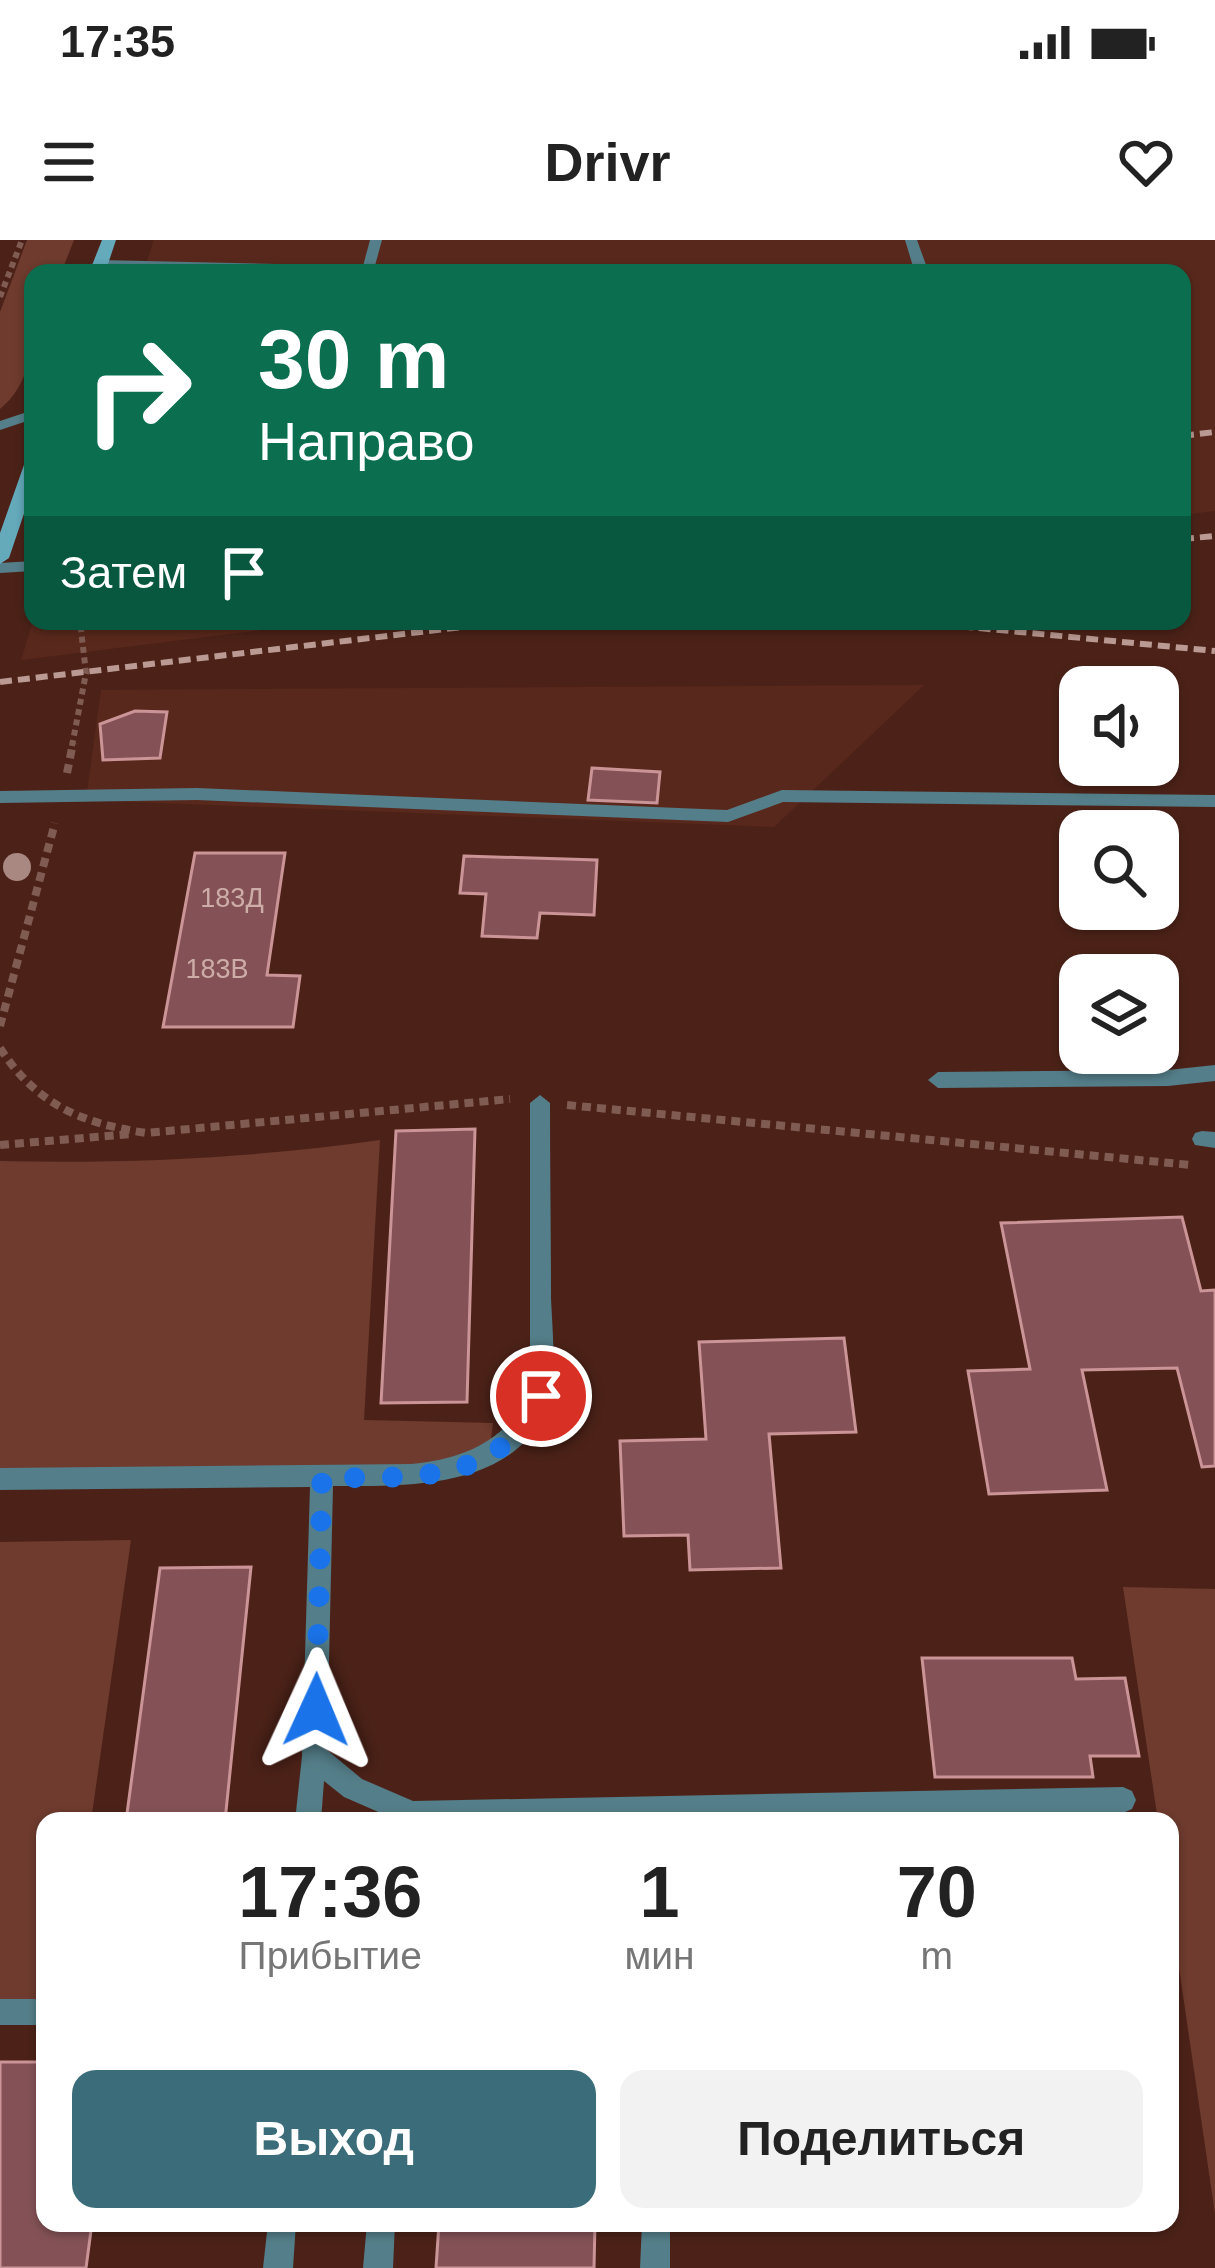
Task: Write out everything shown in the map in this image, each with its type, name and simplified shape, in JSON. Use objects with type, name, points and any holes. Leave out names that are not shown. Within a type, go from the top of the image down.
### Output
[{"type":"main road","points":[[0,558],[24,488]]},
{"type":"lane","points":[[0,796],[197,794],[728,816],[782,796],[1215,801]]},
{"type":"lane","points":[[938,1080],[1168,1078],[1215,1073]]},
{"type":"lane","points":[[0,1479],[441,1473],[467,1467],[504,1448],[529,1421],[541,1396],[540,1103]]},
{"type":"lane","points":[[309,1812],[322,1478]]},
{"type":"lane","points":[[314,1756],[352,1788],[408,1812]]},
{"type":"lane","points":[[515,1812],[1124,1800]]},
{"type":"lane","points":[[0,2012],[36,2012]]},
{"type":"lane","points":[[278,2268],[281,2232]]},
{"type":"lane","points":[[378,2268],[380,2232]]},
{"type":"lane","points":[[655,2268],[656,2232]]},
{"type":"path","points":[[0,297],[22,240]]},
{"type":"path","points":[[0,1048],[21,1084],[62,1113],[98,1126],[146,1133]]},
{"type":"path","points":[[0,1145],[507,1099],[1192,1165]]},
{"type":"shaded area","points":[[27,240],[74,240],[65,264],[24,264],[24,375],[0,409],[0,312]]},
{"type":"shaded area","points":[[154,240],[1215,240],[1215,511],[1191,514],[1191,264],[146,264]]},
{"type":"shaded area","points":[[30,630],[262,630],[21,660]]},
{"type":"shaded area","points":[[924,685],[774,827],[86,800],[101,690]]},
{"type":"shaded area","points":[[380,1140],[364,1420],[493,1423],[488,1464],[0,1476],[0,1161],[190,1158]]},
{"type":"shaded area","points":[[131,1540],[92,1812],[36,1812],[36,2020],[0,2021],[0,1542]]},
{"type":"shaded area","points":[[1123,1587],[1215,1589],[1215,2214],[1179,1968],[1179,1812],[1157,1812]]},
{"type":"building","points":[[135,711],[167,712],[160,758],[103,760],[100,724]]},
{"type":"building","points":[[592,768],[660,772],[657,803],[588,800]]},
{"type":"building","points":[[195,853],[285,853],[267,975],[300,976],[293,1027],[163,1027]]},
{"type":"building","points":[[464,856],[597,860],[594,915],[540,913],[537,938],[482,936],[486,894],[460,893]]},
{"type":"building","points":[[475,1129],[467,1402],[381,1403],[396,1131]]},
{"type":"building","points":[[1182,1217],[1201,1291],[1215,1290],[1215,1466],[1202,1467],[1177,1368],[1082,1370],[1107,1490],[989,1494],[968,1371],[1030,1369],[1001,1223]]},
{"type":"building","points":[[844,1338],[856,1432],[769,1434],[781,1568],[690,1570],[688,1535],[624,1536],[620,1441],[706,1439],[699,1342]]},
{"type":"building","points":[[251,1567],[226,1812],[127,1812],[160,1568]]},
{"type":"building","points":[[922,1658],[1072,1658],[1076,1679],[1125,1678],[1139,1756],[1090,1756],[1093,1777],[935,1777]]},
{"type":"building","points":[[0,2062],[36,2062],[36,2232],[91,2232],[86,2268],[0,2268]]},
{"type":"building","points":[[438,2232],[595,2232],[594,2268],[436,2268]]},
{"type":"railway","points":[[1191,435],[1215,432]]},
{"type":"railway","points":[[1191,538],[1215,536]]},
{"type":"railway","points":[[0,682],[437,630]]},
{"type":"railway","points":[[999,630],[1215,651]]},
{"type":"route","points":[[316,1710],[322,1478],[441,1473],[467,1467],[504,1448],[529,1421],[541,1396]]}]
